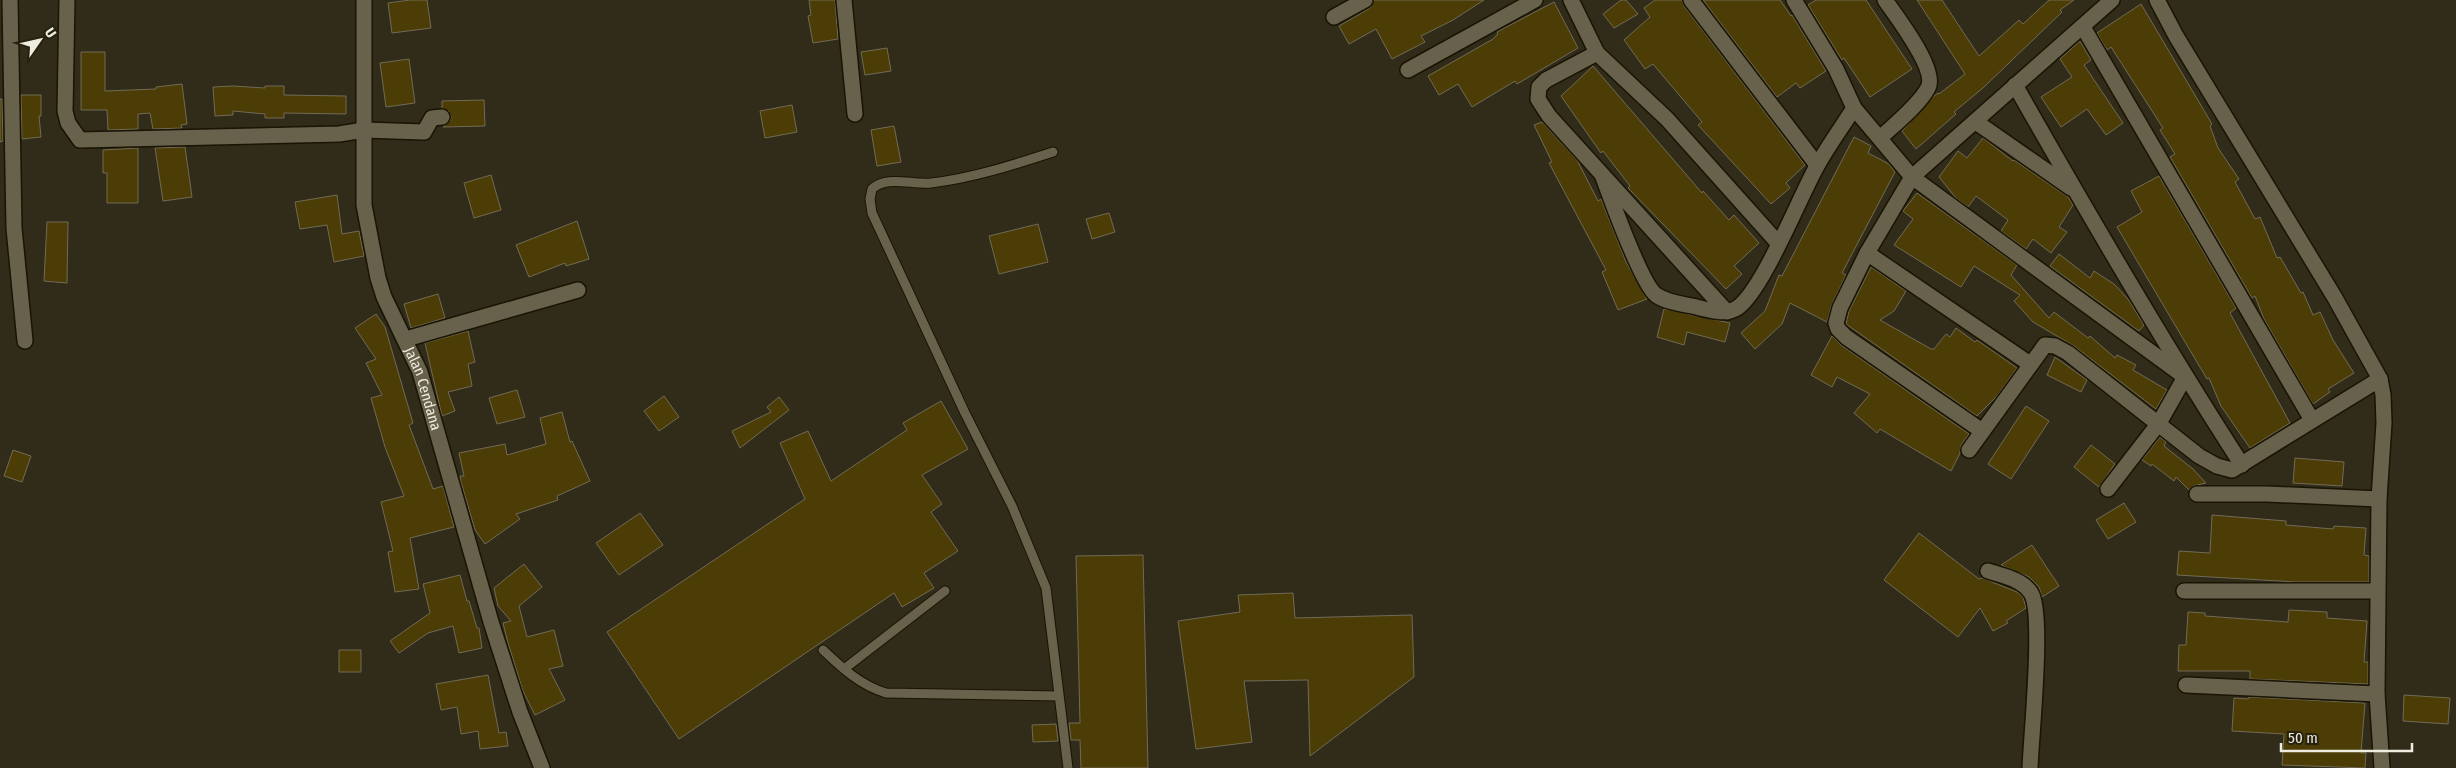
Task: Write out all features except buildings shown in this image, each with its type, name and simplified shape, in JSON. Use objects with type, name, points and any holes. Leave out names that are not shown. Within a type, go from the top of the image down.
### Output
[{"type":"street","points":[[10,0],[14,228],[25,341]]},
{"type":"street","points":[[67,0],[64,112],[68,123],[80,140],[339,134],[364,130],[424,132],[432,118],[442,117]]},
{"type":"street","name":"Jalan Cendana","points":[[364,0],[364,205],[378,278],[384,297],[406,339],[420,372],[491,622],[520,712],[542,768]]},
{"type":"street","points":[[844,0],[855,114]]},
{"type":"street","points":[[1334,17],[1365,0]]},
{"type":"street","points":[[1408,70],[1535,0]]},
{"type":"street","points":[[1571,0],[1598,53],[1667,119],[1778,242]]},
{"type":"street","points":[[1691,0],[1817,165]]},
{"type":"street","points":[[1794,0],[1836,69],[1854,108],[1912,177],[2185,377]]},
{"type":"street","points":[[1880,138],[1929,88],[1930,80],[1921,56],[1885,0]]},
{"type":"street","points":[[1982,431],[1838,329],[1836,317],[1867,253],[1912,177],[2112,0]]},
{"type":"street","points":[[2157,0],[2176,36],[2352,326],[2380,379],[2383,395],[2384,423],[2379,499],[2377,694],[2382,768]]},
{"type":"street","points":[[2083,27],[2312,420]]},
{"type":"street","points":[[1598,53],[1546,80],[1537,92],[1538,99],[1549,116],[1727,312]]},
{"type":"street","points":[[2015,85],[2237,468],[2235,494]]},
{"type":"street","points":[[1604,177],[1631,248],[1649,288],[1663,299],[1689,306],[1727,312],[1736,309],[1749,295],[1817,165],[1854,108]]},
{"type":"street","points":[[1976,122],[2075,190]]},
{"type":"street","points":[[1867,253],[2030,364]]},
{"type":"street","points":[[406,339],[578,290]]},
{"type":"street","points":[[1969,450],[2045,345],[2060,348],[2159,423],[2199,456],[2217,466],[2237,468],[2380,379]]},
{"type":"street","points":[[2108,489],[2159,423],[2185,377]]},
{"type":"street","points":[[2197,494],[2379,499]]},
{"type":"street","points":[[1988,571],[2024,585],[2035,602],[2037,638],[2030,768]]},
{"type":"street","points":[[2184,591],[2377,592]]},
{"type":"street","points":[[2186,685],[2377,694]]},
{"type":"lane","points":[[1053,152],[972,177],[928,183],[883,181],[872,189],[870,200],[872,213],[965,413],[1031,548],[1046,588],[1068,768]]},
{"type":"lane","points":[[844,669],[945,591]]},
{"type":"lane","points":[[823,650],[844,669],[873,689],[893,694],[1059,696]]}]
